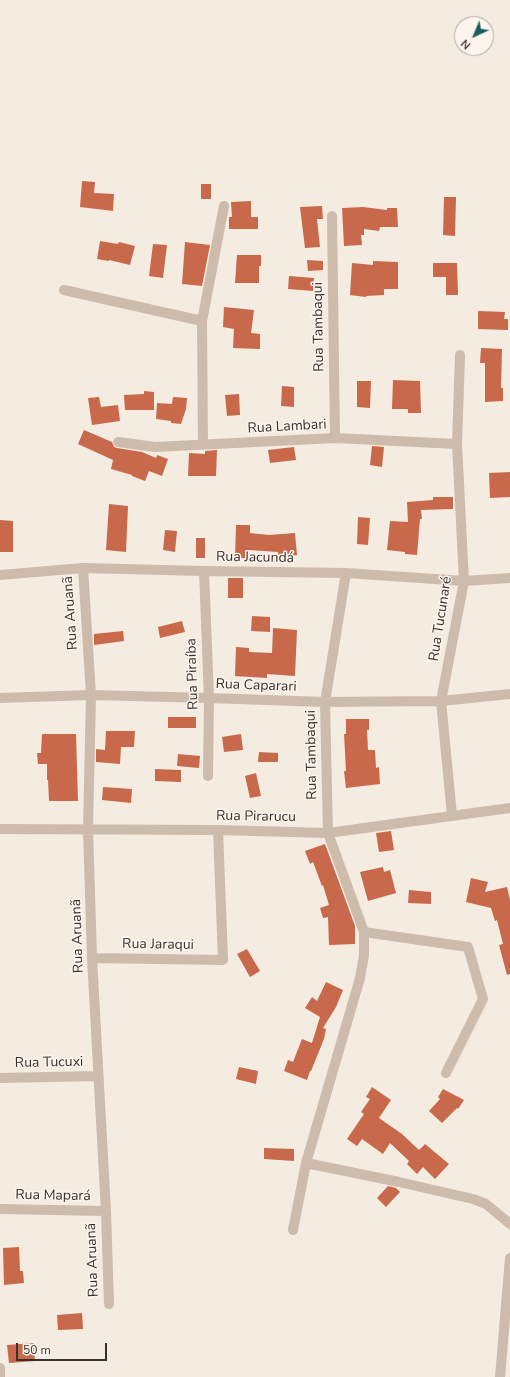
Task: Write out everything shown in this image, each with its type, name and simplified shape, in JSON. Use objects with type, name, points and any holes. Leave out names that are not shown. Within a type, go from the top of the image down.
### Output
[{"type":"street","points":[[203,445],[202,321],[224,206]]},
{"type":"street","name":"Rua Tambaqui","points":[[332,216],[335,438]]},
{"type":"street","points":[[64,290],[202,321]]},
{"type":"street","name":"Rua Tucunaré","points":[[452,815],[441,702],[464,581],[457,444],[460,355]]},
{"type":"street","name":"Rua Lambari","points":[[118,442],[155,447],[335,438],[457,444]]},
{"type":"street","name":"Rua Jacundá","points":[[0,575],[83,568],[346,573],[464,581],[510,578]]},
{"type":"street","name":"Rua Aruanã","points":[[83,568],[91,696],[88,829],[92,958],[106,1211],[109,1304]]},
{"type":"street","name":"Rua Piraíba","points":[[204,571],[209,698],[208,776]]},
{"type":"street","name":"Rua Tambaqui","points":[[293,1230],[306,1163],[360,978],[364,955],[364,932],[328,833],[325,702],[346,573]]},
{"type":"street","name":"Rua Caparari","points":[[0,698],[91,696],[325,702],[441,702],[510,694]]},
{"type":"street","name":"Rua Pirarucu","points":[[0,829],[218,830],[328,833],[510,808]]},
{"type":"street","name":"Rua Jaraqui","points":[[92,958],[223,960],[218,830]]},
{"type":"street","points":[[364,932],[468,947],[483,999],[446,1073]]},
{"type":"street","name":"Rua Tucuxi","points":[[0,1078],[98,1076]]},
{"type":"street","points":[[306,1163],[473,1199],[486,1204],[510,1224]]},
{"type":"street","name":"Rua Mapará","points":[[0,1209],[106,1211]]},
{"type":"street","points":[[500,1377],[510,1258]]},
{"type":"street","points":[[0,1368],[0,1377]]},
{"type":"building","points":[[82,181],[95,182],[94,193],[114,194],[113,211],[80,207]]},
{"type":"building","points":[[201,184],[211,184],[211,199],[201,199]]},
{"type":"building","points":[[444,197],[456,197],[455,236],[443,235]]},
{"type":"building","points":[[251,201],[251,217],[258,217],[258,229],[229,229],[229,217],[232,217],[231,202]]},
{"type":"building","points":[[322,206],[323,219],[317,219],[320,247],[305,248],[300,207]]},
{"type":"building","points":[[363,207],[387,210],[387,208],[397,208],[398,227],[380,227],[379,231],[364,229],[364,235],[361,235],[362,245],[344,246],[342,208]]},
{"type":"building","points":[[100,241],[118,244],[119,242],[135,246],[130,265],[97,259]]},
{"type":"building","points":[[185,242],[210,245],[202,286],[182,284]]},
{"type":"building","points":[[153,244],[167,245],[163,278],[149,276]]},
{"type":"building","points":[[237,255],[261,255],[261,266],[259,266],[259,283],[235,283]]},
{"type":"building","points":[[307,260],[323,261],[323,270],[308,271]]},
{"type":"building","points":[[373,261],[398,262],[398,289],[384,289],[384,295],[366,297],[350,295],[352,263],[373,265]]},
{"type":"building","points":[[433,263],[457,263],[458,295],[446,295],[446,277],[433,277]]},
{"type":"building","points":[[289,276],[314,278],[313,291],[288,289]]},
{"type":"building","points":[[224,307],[254,310],[251,333],[260,334],[260,349],[233,348],[234,329],[223,327]]},
{"type":"building","points":[[478,311],[505,312],[504,319],[508,319],[508,330],[478,329]]},
{"type":"building","points":[[481,348],[502,349],[501,388],[503,388],[503,401],[485,402],[485,363],[480,363]]},
{"type":"building","points":[[393,380],[420,381],[421,413],[408,413],[408,409],[392,409]]},
{"type":"building","points":[[357,381],[371,381],[370,408],[357,407]]},
{"type":"building","points":[[282,386],[294,387],[294,407],[281,406]]},
{"type":"building","points":[[144,391],[154,392],[154,410],[125,410],[124,395],[144,394]]},
{"type":"building","points":[[239,394],[240,415],[227,416],[225,395]]},
{"type":"building","points":[[99,397],[101,407],[118,405],[120,421],[92,425],[88,398]]},
{"type":"building","points":[[173,397],[187,398],[186,409],[181,424],[156,419],[157,403],[172,404]]},
{"type":"building","points":[[84,430],[112,442],[114,447],[142,452],[156,458],[157,455],[168,459],[162,476],[149,471],[145,481],[132,475],[111,469],[113,460],[78,444]]},
{"type":"building","points":[[372,446],[384,447],[382,467],[370,465]]},
{"type":"building","points":[[294,447],[296,460],[270,463],[268,450]]},
{"type":"building","points":[[217,450],[216,476],[188,476],[189,453],[205,454],[205,451]]},
{"type":"building","points":[[510,472],[510,497],[490,498],[489,473]]},
{"type":"building","points":[[433,497],[453,497],[453,509],[421,510],[422,519],[420,519],[417,555],[387,550],[390,521],[408,522],[407,502],[433,500]]},
{"type":"building","points":[[109,504],[128,506],[126,552],[106,550]]},
{"type":"building","points":[[358,517],[370,518],[368,545],[357,544]]},
{"type":"building","points":[[0,520],[13,521],[13,552],[0,552]]},
{"type":"building","points":[[236,525],[250,525],[250,533],[269,535],[295,533],[297,555],[279,557],[278,552],[249,550],[249,558],[235,558]]},
{"type":"building","points":[[165,530],[177,531],[175,552],[163,550]]},
{"type":"building","points":[[196,538],[205,538],[205,558],[196,558]]},
{"type":"building","points":[[228,578],[243,578],[243,598],[228,598]]},
{"type":"building","points":[[252,616],[270,617],[270,632],[251,631]]},
{"type":"building","points":[[182,621],[185,632],[160,638],[158,627]]},
{"type":"building","points":[[273,628],[297,630],[295,676],[267,674],[267,678],[235,676],[236,647],[249,648],[249,652],[272,653]]},
{"type":"building","points":[[123,631],[124,641],[94,645],[94,634]]},
{"type":"building","points":[[168,717],[196,717],[196,728],[168,728]]},
{"type":"building","points":[[346,719],[369,719],[369,730],[367,730],[368,750],[375,750],[376,768],[379,767],[380,784],[346,788],[344,771],[346,771],[344,734],[346,734]]},
{"type":"building","points":[[106,731],[135,731],[134,747],[121,747],[120,764],[96,762],[96,749],[105,750]]},
{"type":"building","points":[[42,734],[76,734],[78,801],[49,801],[47,764],[38,764],[37,753],[41,753]]},
{"type":"building","points":[[241,734],[243,750],[224,752],[222,737]]},
{"type":"building","points":[[259,752],[278,753],[278,762],[258,762]]},
{"type":"building","points":[[178,754],[200,756],[199,768],[177,766]]},
{"type":"building","points":[[155,769],[181,770],[181,782],[155,781]]},
{"type":"building","points":[[256,773],[261,796],[250,798],[245,776]]},
{"type":"building","points":[[103,787],[132,789],[131,803],[102,800]]},
{"type":"building","points":[[391,831],[394,850],[379,852],[376,833]]},
{"type":"building","points":[[325,844],[355,926],[355,944],[329,945],[328,917],[323,918],[320,908],[329,905],[323,885],[322,886],[313,862],[310,864],[305,851]]},
{"type":"building","points":[[383,867],[384,872],[390,870],[396,893],[368,901],[360,872]]},
{"type":"building","points":[[471,878],[488,882],[485,892],[507,887],[510,900],[510,974],[507,975],[499,945],[503,944],[497,920],[495,921],[491,908],[466,902]]},
{"type":"building","points":[[409,890],[431,892],[431,904],[408,903]]},
{"type":"building","points":[[247,949],[260,971],[250,977],[237,954]]},
{"type":"building","points":[[326,982],[343,990],[336,1007],[323,1028],[326,1029],[324,1039],[307,1080],[284,1071],[288,1060],[293,1062],[302,1039],[312,1043],[320,1017],[305,1008],[312,997],[317,1001]]},
{"type":"building","points":[[239,1067],[258,1071],[256,1084],[236,1079]]},
{"type":"building","points":[[372,1087],[391,1100],[379,1118],[402,1134],[419,1150],[425,1144],[449,1164],[435,1179],[423,1167],[417,1174],[407,1164],[409,1161],[390,1143],[383,1154],[362,1139],[357,1146],[347,1139],[364,1114],[361,1112],[370,1099],[366,1097]]},
{"type":"building","points":[[443,1089],[464,1100],[458,1109],[457,1108],[442,1123],[429,1111],[440,1099],[438,1097]]},
{"type":"building","points":[[264,1148],[294,1149],[294,1161],[264,1159]]},
{"type":"building","points":[[388,1186],[396,1188],[400,1192],[386,1207],[377,1198]]},
{"type":"building","points":[[19,1247],[20,1271],[23,1271],[24,1283],[4,1285],[3,1248]]},
{"type":"building","points":[[82,1313],[83,1329],[58,1330],[57,1315]]},
{"type":"building","points":[[34,1343],[35,1361],[9,1363],[7,1345]]}]
